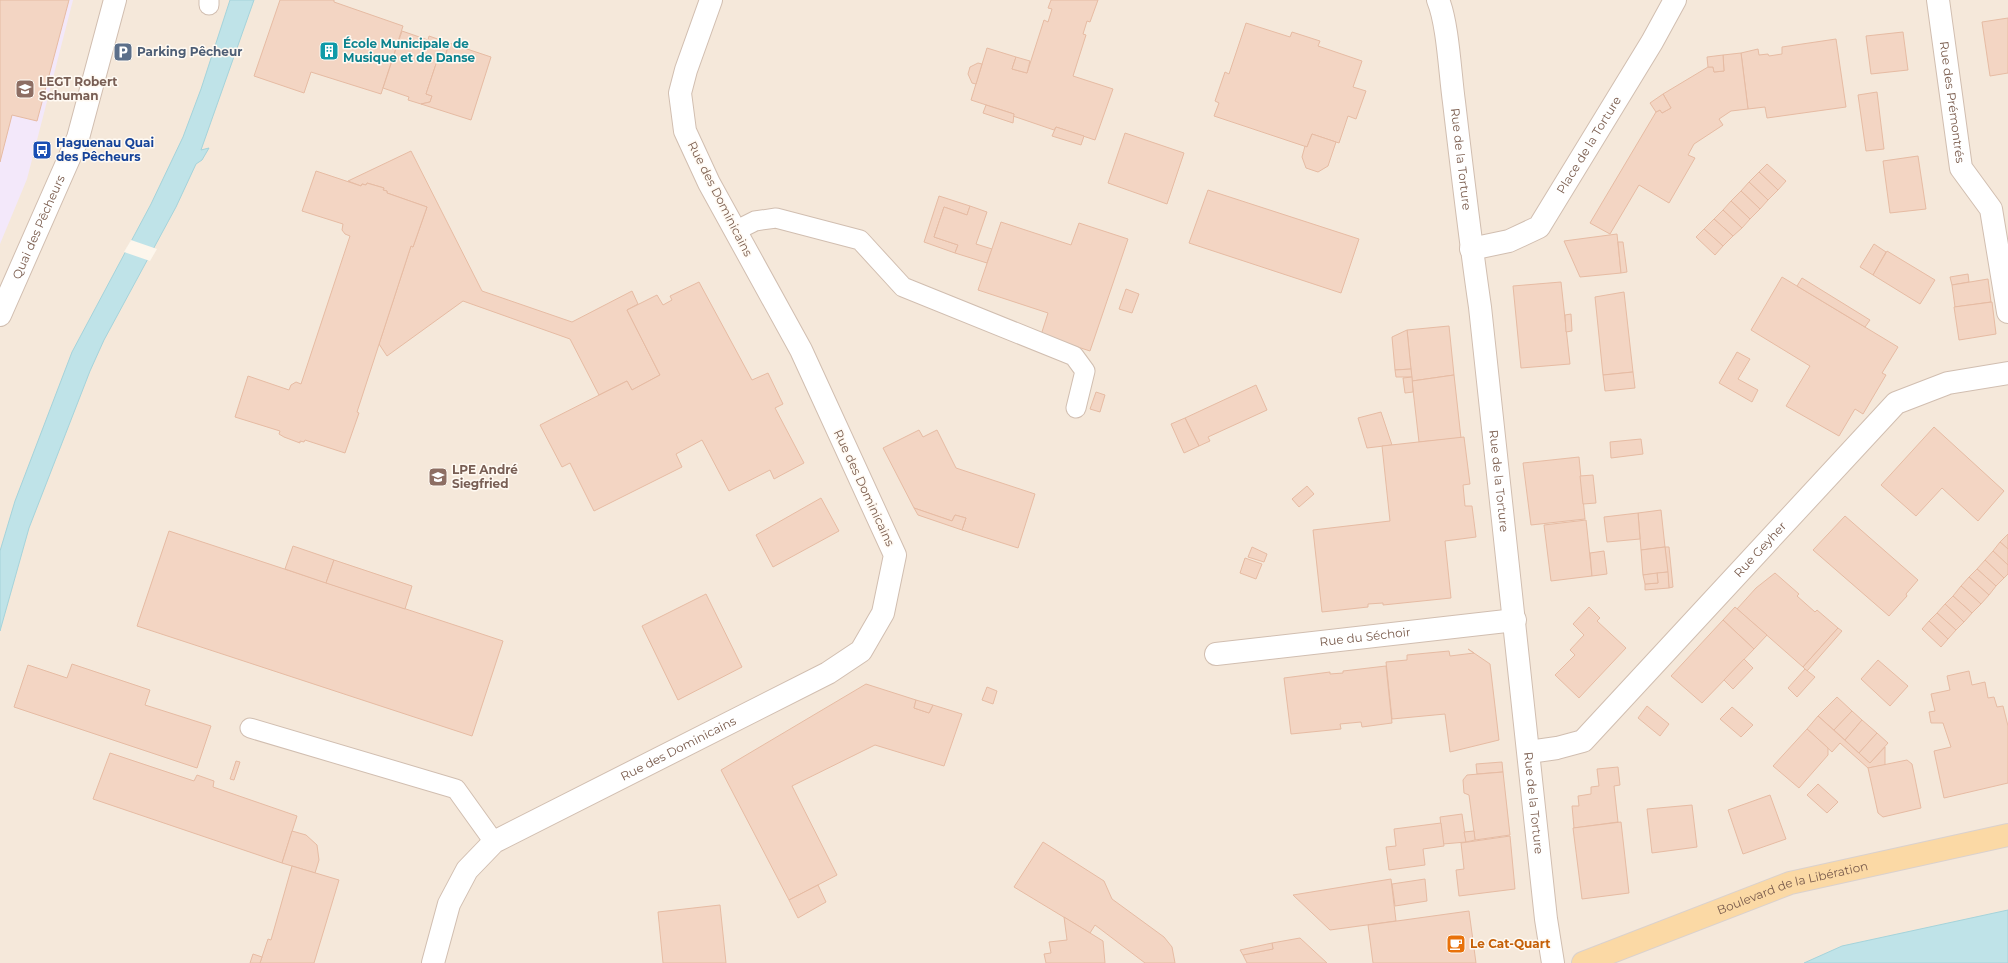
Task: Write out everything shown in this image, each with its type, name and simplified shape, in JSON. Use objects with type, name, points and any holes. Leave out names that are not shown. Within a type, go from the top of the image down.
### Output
[{"type":"main road","name":"Boulevard de la Libération","points":[[1583,963],[1790,883],[2008,835]]},
{"type":"street","name":"Quai des Pêcheurs","points":[[0,315],[78,138],[115,0]]},
{"type":"street","name":"Rue des Dominicains","points":[[433,963],[449,904],[467,870],[494,842],[828,673],[861,651],[883,613],[895,555],[801,350],[709,183],[685,131],[680,93],[686,70],[711,0]]},
{"type":"street","name":"Rue de la Torture","points":[[1438,0],[1441,8],[1449,59],[1471,249],[1480,307],[1515,620],[1546,919],[1553,963]]},
{"type":"street","name":"Place de la Torture","points":[[1471,249],[1509,241],[1539,228],[1652,42],[1675,0]]},
{"type":"street","name":"Rue des Prémontrés","points":[[1938,0],[1961,168],[1991,209],[2008,312]]},
{"type":"street","name":"Rue Geyher","points":[[1529,752],[1557,748],[1583,741],[1896,403],[1948,383],[2008,373]]},
{"type":"street","name":"Rue du Séchoir","points":[[1216,654],[1515,620]]},
{"type":"lane","points":[[735,230],[755,221],[776,218],[860,240],[903,287],[1074,356],[1086,371],[1076,408]]},
{"type":"lane","points":[[250,728],[456,789],[494,842]]},
{"type":"shaded area","points":[[0,0],[2008,0],[2008,963],[0,963]]},
{"type":"shaded area","name":"LEGT Robert Schuman","points":[[0,0],[73,0],[27,179],[0,244]]},
{"type":"water","points":[[230,0],[254,0],[201,150],[209,148],[202,160],[196,164],[176,207],[104,340],[90,371],[29,528],[0,631],[0,551],[15,501],[72,352],[151,204],[183,137],[201,89]]},
{"type":"water","points":[[2008,910],[2008,963],[1804,963],[1842,946]]},
{"type":"pier","points":[[131,240],[157,249],[150,261],[124,252]]},
{"type":"building","name":"LEGT Robert Schuman","points":[[0,0],[69,0],[37,121],[12,115],[0,162]]},
{"type":"building","name":"École Municipale de Musique et de Danse","points":[[280,0],[334,0],[334,2],[403,26],[381,94],[311,72],[304,93],[254,76]]},
{"type":"building","points":[[1051,0],[1098,0],[1090,22],[1087,21],[1083,34],[1086,35],[1073,76],[1113,89],[1095,140],[1056,127],[1054,130],[1013,116],[1014,114],[971,100],[987,48],[1016,57],[1012,69],[1027,73],[1044,20],[1048,22],[1052,9],[1048,8]]},
{"type":"building","points":[[2008,18],[2008,73],[1990,76],[1982,22]]},
{"type":"building","points":[[1246,23],[1290,37],[1292,32],[1320,41],[1318,46],[1362,61],[1353,87],[1366,91],[1356,119],[1348,116],[1339,143],[1312,134],[1307,147],[1214,116],[1219,103],[1215,101],[1225,72],[1229,74]]},
{"type":"building","points":[[402,31],[428,40],[429,36],[449,43],[446,54],[440,52],[426,94],[432,96],[430,102],[421,104],[408,100],[409,97],[383,88]]},
{"type":"building","points":[[1903,32],[1908,70],[1871,74],[1866,36]]},
{"type":"building","points":[[1836,39],[1846,107],[1767,118],[1765,107],[1748,109],[1741,53],[1758,49],[1759,55],[1768,54],[1769,56],[1782,54],[1782,47]]},
{"type":"building","points":[[449,43],[491,57],[471,120],[421,104],[430,102],[432,96],[426,94],[440,52],[446,54]]},
{"type":"building","points":[[1741,53],[1748,109],[1731,111],[1719,119],[1723,125],[1694,144],[1688,155],[1695,158],[1669,203],[1639,185],[1610,234],[1590,223],[1656,112],[1660,110],[1662,113],[1671,108],[1663,94],[1708,67],[1713,67],[1714,72],[1724,71],[1723,55]]},
{"type":"building","points":[[1723,55],[1724,71],[1714,72],[1713,67],[1708,67],[1707,57]]},
{"type":"building","points":[[1016,57],[1030,61],[1027,73],[1012,69]]},
{"type":"building","points":[[978,63],[982,64],[976,84],[972,83],[968,74],[970,67]]},
{"type":"building","points":[[1877,92],[1884,149],[1866,151],[1858,95]]},
{"type":"building","points":[[1663,94],[1671,108],[1662,113],[1660,110],[1656,112],[1650,103]]},
{"type":"building","points":[[986,105],[1014,114],[1013,123],[983,113]]},
{"type":"building","points":[[1056,127],[1084,136],[1081,145],[1052,136]]},
{"type":"building","points":[[1125,133],[1184,153],[1167,204],[1108,183]]},
{"type":"building","points":[[1312,134],[1336,142],[1328,166],[1318,172],[1306,168],[1302,157],[1305,146],[1307,147]]},
{"type":"building","points":[[411,151],[482,291],[572,322],[632,291],[638,304],[627,310],[660,375],[632,390],[627,381],[599,395],[570,339],[463,301],[387,356],[379,344],[411,246],[413,247],[427,207],[387,193],[387,191],[383,190],[384,188],[367,183],[366,185],[362,184],[361,186],[348,181]]},
{"type":"building","points":[[1918,156],[1926,209],[1890,213],[1883,161]]},
{"type":"building","points":[[1767,164],[1786,181],[1778,190],[1759,172]]},
{"type":"building","points":[[316,171],[361,186],[362,184],[366,185],[367,183],[384,188],[383,190],[387,191],[387,193],[427,207],[413,247],[411,246],[345,453],[305,440],[304,442],[300,441],[300,443],[279,434],[280,431],[235,417],[248,376],[289,390],[291,385],[296,382],[301,384],[350,236],[345,234],[342,230],[343,224],[302,211]]},
{"type":"building","points":[[1759,172],[1778,190],[1768,200],[1749,182]]},
{"type":"building","points":[[1749,182],[1768,200],[1760,209],[1741,191]]},
{"type":"building","points":[[1208,190],[1359,239],[1341,293],[1189,243]]},
{"type":"building","points":[[1741,191],[1760,209],[1750,219],[1731,201]]},
{"type":"building","points":[[939,196],[970,206],[967,215],[944,207],[934,237],[958,245],[955,253],[924,242]]},
{"type":"building","points":[[1731,201],[1750,219],[1742,228],[1723,210]]},
{"type":"building","points":[[970,206],[987,212],[976,244],[992,249],[987,263],[955,253],[958,245],[934,237],[944,207],[967,215]]},
{"type":"building","points":[[1723,210],[1742,228],[1733,236],[1714,219]]},
{"type":"building","points":[[1714,219],[1733,236],[1723,246],[1704,229]]},
{"type":"building","points":[[1001,222],[1071,245],[1079,223],[1128,239],[1090,351],[1041,335],[1048,313],[978,290]]},
{"type":"building","points":[[1704,229],[1723,246],[1715,255],[1696,237]]},
{"type":"building","points":[[1617,234],[1621,273],[1580,277],[1564,241]]},
{"type":"building","points":[[1618,242],[1623,242],[1627,272],[1621,273]]},
{"type":"building","points":[[1874,244],[1886,252],[1873,275],[1860,267]]},
{"type":"building","points":[[1887,251],[1935,280],[1920,304],[1873,275]]},
{"type":"building","points":[[1968,274],[1969,282],[1952,285],[1950,277]]},
{"type":"building","points":[[1782,277],[1898,347],[1882,373],[1886,375],[1863,414],[1855,409],[1839,436],[1786,406],[1810,366],[1751,330]]},
{"type":"building","points":[[1802,278],[1870,320],[1865,327],[1797,286]]},
{"type":"building","points":[[1988,279],[1991,302],[1955,307],[1952,285]]},
{"type":"building","points":[[699,282],[752,380],[768,373],[783,404],[775,408],[804,463],[774,479],[770,470],[729,491],[702,440],[676,454],[682,467],[594,511],[570,463],[562,467],[540,425],[627,381],[632,390],[660,375],[627,310],[657,295],[663,305],[672,300],[670,296]]},
{"type":"building","points":[[1561,282],[1570,364],[1521,368],[1513,286]]},
{"type":"building","points":[[1126,289],[1139,294],[1132,313],[1119,309]]},
{"type":"building","points":[[1624,292],[1633,372],[1603,375],[1595,297]]},
{"type":"building","points":[[1992,302],[1996,334],[1959,340],[1954,307]]},
{"type":"building","points":[[1571,314],[1572,331],[1566,332],[1565,315]]},
{"type":"building","points":[[1449,326],[1454,375],[1412,381],[1407,330]]},
{"type":"building","points":[[1407,330],[1411,369],[1395,370],[1392,337]]},
{"type":"building","points":[[1737,352],[1750,359],[1738,379],[1758,390],[1752,402],[1719,383]]},
{"type":"building","points":[[1411,369],[1412,377],[1396,377],[1395,370]]},
{"type":"building","points":[[1633,372],[1635,388],[1605,391],[1603,375]]},
{"type":"building","points":[[1454,375],[1461,438],[1419,442],[1412,381]]},
{"type":"building","points":[[1412,377],[1413,392],[1405,393],[1403,378]]},
{"type":"building","points":[[1256,385],[1267,410],[1208,437],[1210,441],[1199,446],[1185,418]]},
{"type":"building","points":[[1096,392],[1105,395],[1100,412],[1090,409]]},
{"type":"building","points":[[1381,412],[1392,445],[1367,448],[1358,418]]},
{"type":"building","points":[[1185,418],[1199,446],[1184,453],[1171,424]]},
{"type":"building","points":[[1934,427],[2004,491],[1978,521],[1942,488],[1916,516],[1881,485]]},
{"type":"building","points":[[919,430],[923,437],[937,430],[956,468],[1035,494],[1018,548],[962,530],[966,518],[955,515],[952,521],[914,508],[883,448]]},
{"type":"building","points":[[1464,437],[1470,484],[1463,485],[1465,506],[1472,506],[1476,537],[1445,541],[1451,598],[1383,605],[1383,603],[1368,604],[1368,607],[1322,612],[1313,530],[1390,521],[1382,446]]},
{"type":"building","points":[[1641,439],[1643,454],[1611,458],[1610,442]]},
{"type":"building","points":[[1579,457],[1585,519],[1531,525],[1523,463]]},
{"type":"building","points":[[1593,475],[1596,503],[1583,504],[1580,476]]},
{"type":"building","points":[[1307,486],[1314,494],[1299,507],[1292,499]]},
{"type":"building","points":[[821,498],[839,531],[773,567],[756,535]]},
{"type":"building","points":[[914,508],[952,521],[955,515],[966,518],[962,530],[918,515]]},
{"type":"building","points":[[1661,510],[1665,547],[1641,550],[1638,513]]},
{"type":"building","points":[[1638,513],[1640,539],[1607,542],[1604,517]]},
{"type":"building","points":[[1845,516],[1918,580],[1906,594],[1907,596],[1889,616],[1813,550]]},
{"type":"building","points":[[1586,520],[1592,576],[1551,581],[1544,525]]},
{"type":"building","points":[[169,531],[503,641],[472,736],[137,626]]},
{"type":"building","points":[[2008,534],[2008,549],[2000,542]]},
{"type":"building","points":[[2000,542],[2008,549],[2008,565],[1993,551]]},
{"type":"building","points":[[293,546],[334,560],[326,583],[285,569]]},
{"type":"building","points":[[1252,547],[1267,554],[1264,562],[1248,557]]},
{"type":"building","points":[[1665,547],[1669,547],[1673,587],[1669,588]]},
{"type":"building","points":[[1665,547],[1668,572],[1643,575],[1641,550]]},
{"type":"building","points":[[1604,551],[1607,574],[1592,576],[1590,553]]},
{"type":"building","points":[[1993,551],[2008,565],[2008,574],[2004,578],[1985,560]]},
{"type":"building","points":[[1245,558],[1262,564],[1256,579],[1240,573]]},
{"type":"building","points":[[334,560],[412,586],[405,609],[326,583]]},
{"type":"building","points":[[1985,560],[2004,578],[1996,586],[1977,569]]},
{"type":"building","points":[[1977,569],[1996,586],[1989,595],[1969,577]]},
{"type":"building","points":[[1668,572],[1669,588],[1645,590],[1645,584],[1658,583],[1657,573]]},
{"type":"building","points":[[1657,573],[1658,583],[1645,584],[1643,575]]},
{"type":"building","points":[[1775,573],[1799,594],[1797,596],[1815,612],[1817,610],[1838,628],[1803,667],[1737,609],[1756,588]]},
{"type":"building","points":[[1969,577],[1989,595],[1981,604],[1961,586]]},
{"type":"building","points":[[1961,586],[1981,604],[1972,613],[1953,596]]},
{"type":"building","points":[[706,594],[742,667],[678,700],[642,626]]},
{"type":"building","points":[[1953,596],[1972,613],[1964,622],[1945,604]]},
{"type":"building","points":[[1945,604],[1964,622],[1956,630],[1937,613]]},
{"type":"building","points":[[1589,607],[1600,618],[1597,621],[1626,648],[1579,698],[1555,675],[1575,655],[1570,650],[1584,635],[1573,624]]},
{"type":"building","points":[[1735,607],[1767,635],[1754,649],[1723,620]]},
{"type":"building","points":[[1937,613],[1956,630],[1948,639],[1929,621]]},
{"type":"building","points":[[1723,620],[1754,649],[1702,703],[1671,676]]},
{"type":"building","points":[[1929,621],[1948,639],[1941,647],[1922,629]]},
{"type":"building","points":[[1838,628],[1842,631],[1807,671],[1803,667]]},
{"type":"building","points":[[1449,651],[1450,656],[1474,653],[1490,664],[1499,740],[1450,752],[1445,714],[1392,719],[1386,662],[1407,660],[1407,655]]},
{"type":"building","points":[[1744,659],[1753,668],[1733,689],[1724,680]]},
{"type":"building","points":[[1878,660],[1908,686],[1890,706],[1861,679]]},
{"type":"building","points":[[72,664],[150,690],[145,705],[211,726],[197,768],[14,707],[28,665],[67,678]]},
{"type":"building","points":[[1386,666],[1392,723],[1362,727],[1361,722],[1340,724],[1341,729],[1291,734],[1284,678],[1330,672],[1330,674],[1343,673],[1343,671]]},
{"type":"building","points":[[1805,669],[1815,677],[1797,697],[1788,688]]},
{"type":"building","points":[[1969,671],[1972,685],[1985,682],[1988,698],[1994,697],[1997,707],[2003,706],[2008,726],[2008,783],[1944,798],[1934,751],[1951,747],[1943,723],[1931,723],[1929,712],[1935,711],[1931,694],[1950,690],[1947,676]]},
{"type":"building","points":[[866,684],[916,700],[914,708],[929,713],[933,705],[962,714],[944,766],[875,745],[792,786],[837,875],[789,900],[721,770]]},
{"type":"building","points":[[987,687],[997,691],[993,704],[982,700]]},
{"type":"building","points":[[1837,697],[1852,711],[1834,730],[1818,716]]},
{"type":"building","points":[[916,700],[933,705],[929,713],[914,708]]},
{"type":"building","points":[[1647,706],[1669,724],[1660,736],[1638,718]]},
{"type":"building","points":[[1732,707],[1753,725],[1741,737],[1720,719]]},
{"type":"building","points":[[1852,711],[1862,720],[1845,740],[1834,730]]},
{"type":"building","points":[[1818,716],[1870,763],[1885,747],[1885,765],[1868,768],[1840,743],[1832,752],[1807,729]]},
{"type":"building","points":[[1862,720],[1877,733],[1859,753],[1845,740]]},
{"type":"building","points":[[1807,729],[1828,748],[1828,755],[1799,788],[1773,766]]},
{"type":"building","points":[[1877,733],[1888,743],[1870,763],[1859,753]]},
{"type":"building","points":[[110,753],[194,781],[197,775],[214,781],[213,787],[297,816],[282,863],[93,799]]},
{"type":"building","points":[[1907,760],[1912,764],[1921,808],[1883,817],[1878,813],[1868,768]]},
{"type":"building","points":[[236,761],[240,762],[234,780],[230,779]]},
{"type":"building","points":[[1502,762],[1503,772],[1477,774],[1476,764]]},
{"type":"building","points":[[1618,767],[1620,785],[1614,786],[1618,822],[1574,828],[1572,806],[1579,806],[1578,796],[1591,794],[1591,787],[1599,786],[1597,769]]},
{"type":"building","points":[[1503,772],[1510,835],[1475,840],[1469,795],[1464,793],[1463,780],[1467,775]]},
{"type":"building","points":[[1818,784],[1838,802],[1827,813],[1807,795]]},
{"type":"building","points":[[1770,795],[1786,839],[1743,854],[1728,810]]},
{"type":"building","points":[[1692,805],[1697,847],[1652,853],[1647,809]]},
{"type":"building","points":[[1462,814],[1466,842],[1443,844],[1440,817]]},
{"type":"building","points":[[1621,822],[1629,893],[1582,899],[1573,828]]},
{"type":"building","points":[[1441,823],[1444,846],[1423,849],[1425,865],[1389,870],[1386,847],[1396,846],[1394,829]]},
{"type":"building","points":[[292,831],[306,835],[317,845],[319,860],[315,873],[282,863]]},
{"type":"building","points":[[1474,831],[1475,840],[1466,842],[1464,832]]},
{"type":"building","points":[[1510,836],[1515,889],[1459,896],[1456,870],[1464,869],[1461,843]]},
{"type":"building","points":[[1043,842],[1104,881],[1112,899],[1164,937],[1172,947],[1175,963],[1145,963],[1095,925],[1090,933],[1014,887]]},
{"type":"building","points":[[292,866],[339,880],[314,963],[260,963],[268,939],[271,940]]},
{"type":"building","points":[[1391,879],[1396,921],[1330,930],[1293,895]]},
{"type":"building","points":[[1425,879],[1427,901],[1395,906],[1392,884]]},
{"type":"building","points":[[818,885],[826,902],[798,918],[789,900]]},
{"type":"building","points":[[720,905],[726,963],[663,963],[658,912]]},
{"type":"building","points":[[1469,911],[1476,963],[1373,963],[1368,925]]},
{"type":"building","points":[[1064,917],[1103,941],[1105,963],[1046,963],[1044,954],[1051,953],[1049,942],[1067,940]]},
{"type":"building","points":[[1300,938],[1327,963],[1247,963],[1243,955],[1273,949],[1272,943]]},
{"type":"building","points":[[1272,943],[1273,949],[1243,955],[1240,950]]},
{"type":"building","points":[[253,954],[262,957],[260,963],[250,963]]},
{"type":"place","name":"École Municipale de Musique et de Danse","points":[[329,51]]},
{"type":"place","name":"Parking Pêcheur","points":[[123,52]]},
{"type":"place","name":"LEGT Robert Schuman","points":[[25,89]]},
{"type":"place","name":"Haguenau Quai des Pêcheurs","points":[[42,150]]},
{"type":"place","name":"LPE André Siegfried","points":[[438,477]]},
{"type":"place","name":"Le Cat-Quart","points":[[1456,944]]}]
